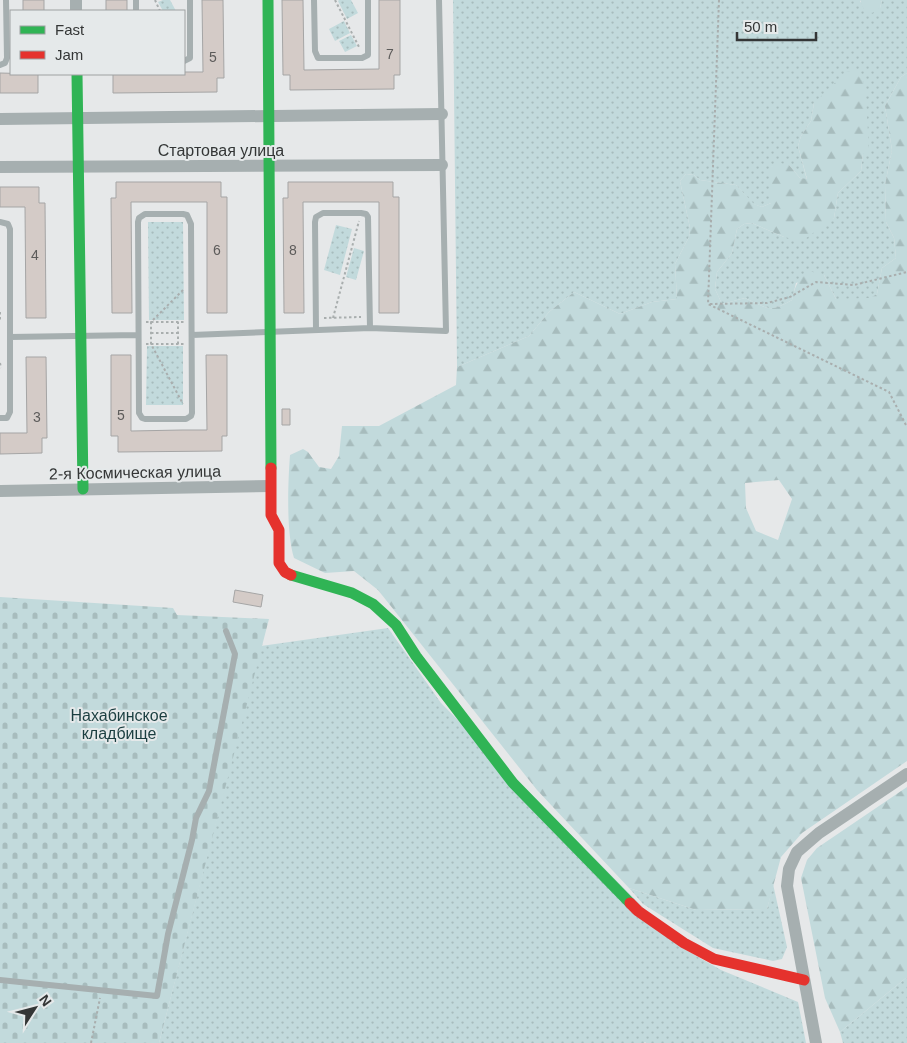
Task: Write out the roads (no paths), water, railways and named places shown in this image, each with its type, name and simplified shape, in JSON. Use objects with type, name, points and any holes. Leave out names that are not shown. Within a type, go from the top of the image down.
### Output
[{"type":"street","points":[[268,0],[270,515],[280,530],[281,568],[293,576],[352,593],[372,604],[396,625],[416,656],[513,783],[638,910],[684,944],[714,959],[804,980]]},
{"type":"street","points":[[77,75],[83,489]]},
{"type":"street","name":"Стартовая улица","points":[[0,119],[442,114]]},
{"type":"street","name":"Стартовая улица","points":[[0,167],[442,165]]},
{"type":"street","name":"2-я Космическая улица","points":[[0,491],[270,486]]},
{"type":"street","points":[[816,1043],[787,886],[789,869],[797,852],[819,833],[907,774]]},
{"type":"lane","points":[[0,65],[5,63],[7,58],[6,0]]},
{"type":"lane","points":[[185,60],[190,58],[190,0]]},
{"type":"lane","points":[[314,0],[315,54],[318,58],[365,57],[368,51],[368,0]]},
{"type":"lane","points":[[192,335],[370,328],[446,331],[439,0]]},
{"type":"lane","points":[[316,330],[316,217],[323,213],[361,213],[366,214],[369,221],[370,328]]},
{"type":"lane","points":[[183,214],[187,215],[190,219],[192,335],[192,413],[190,417],[186,419],[145,419],[140,416],[138,222],[142,215],[183,214]]},
{"type":"lane","points":[[0,222],[8,224],[10,229],[10,412],[7,418],[0,418]]},
{"type":"lane","points":[[10,337],[138,335]]},
{"type":"lane","points":[[0,980],[157,996],[168,934],[196,818],[209,791],[235,654],[226,631]]},
{"type":"park label","name":"Нахабинское кладбище","points":[[119,724]]}]
